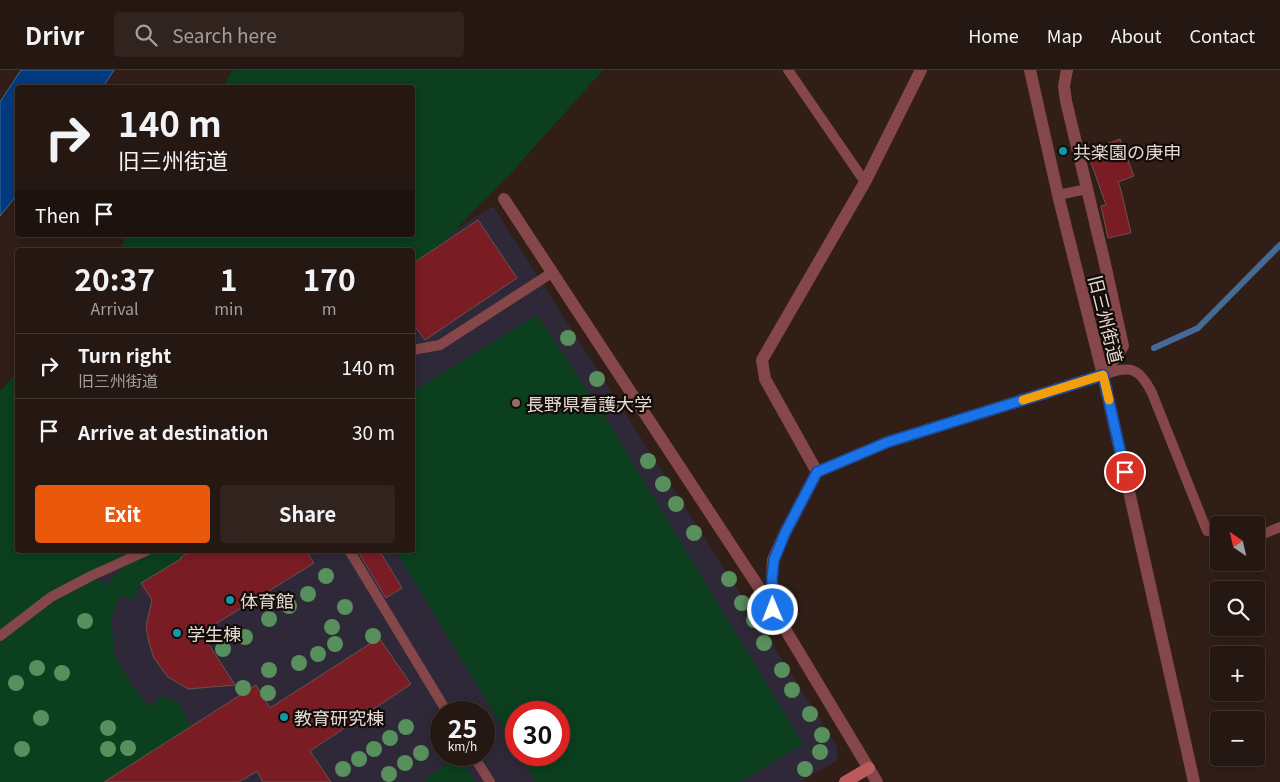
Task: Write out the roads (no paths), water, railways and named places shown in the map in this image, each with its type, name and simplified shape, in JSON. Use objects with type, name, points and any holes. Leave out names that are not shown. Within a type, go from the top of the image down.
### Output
[{"type":"street","points":[[817,472],[765,379],[762,360],[865,182],[921,70]]},
{"type":"street","name":"旧三州街道","points":[[1030,70],[1058,195],[1103,375],[1194,782]]},
{"type":"street","points":[[773,610],[772,578],[774,560],[785,533],[817,472],[888,442],[1103,375],[1123,346],[1106,264],[1086,189],[1066,100],[1064,86],[1067,70]]},
{"type":"street","points":[[504,199],[773,610],[877,782]]},
{"type":"street","points":[[845,782],[869,768]]},
{"type":"lane","points":[[788,70],[865,182]]},
{"type":"lane","points":[[1058,195],[1086,189]]},
{"type":"lane","points":[[415,349],[440,345],[553,272]]},
{"type":"lane","points":[[1103,375],[1127,368],[1139,374],[1146,381],[1207,530],[1210,531]]},
{"type":"lane","points":[[1265,533],[1280,527]]},
{"type":"lane","points":[[0,636],[50,596],[141,553]]},
{"type":"lane","points":[[351,553],[440,701]]},
{"type":"lane","points":[[480,766],[490,782]]},
{"type":"water","points":[[21,70],[114,70],[104,85],[15,85],[15,197],[0,216],[0,102]]},
{"type":"waterway","points":[[1154,348],[1198,328],[1280,245]]},
{"type":"place","name":"共楽園の庚申","points":[[1063,151]]},
{"type":"place","name":"長野県看護大学","points":[[516,403]]},
{"type":"place","name":"体育館","points":[[230,600]]},
{"type":"place","name":"学生棟","points":[[177,633]]},
{"type":"place","name":"教育研究棟","points":[[284,717]]}]
